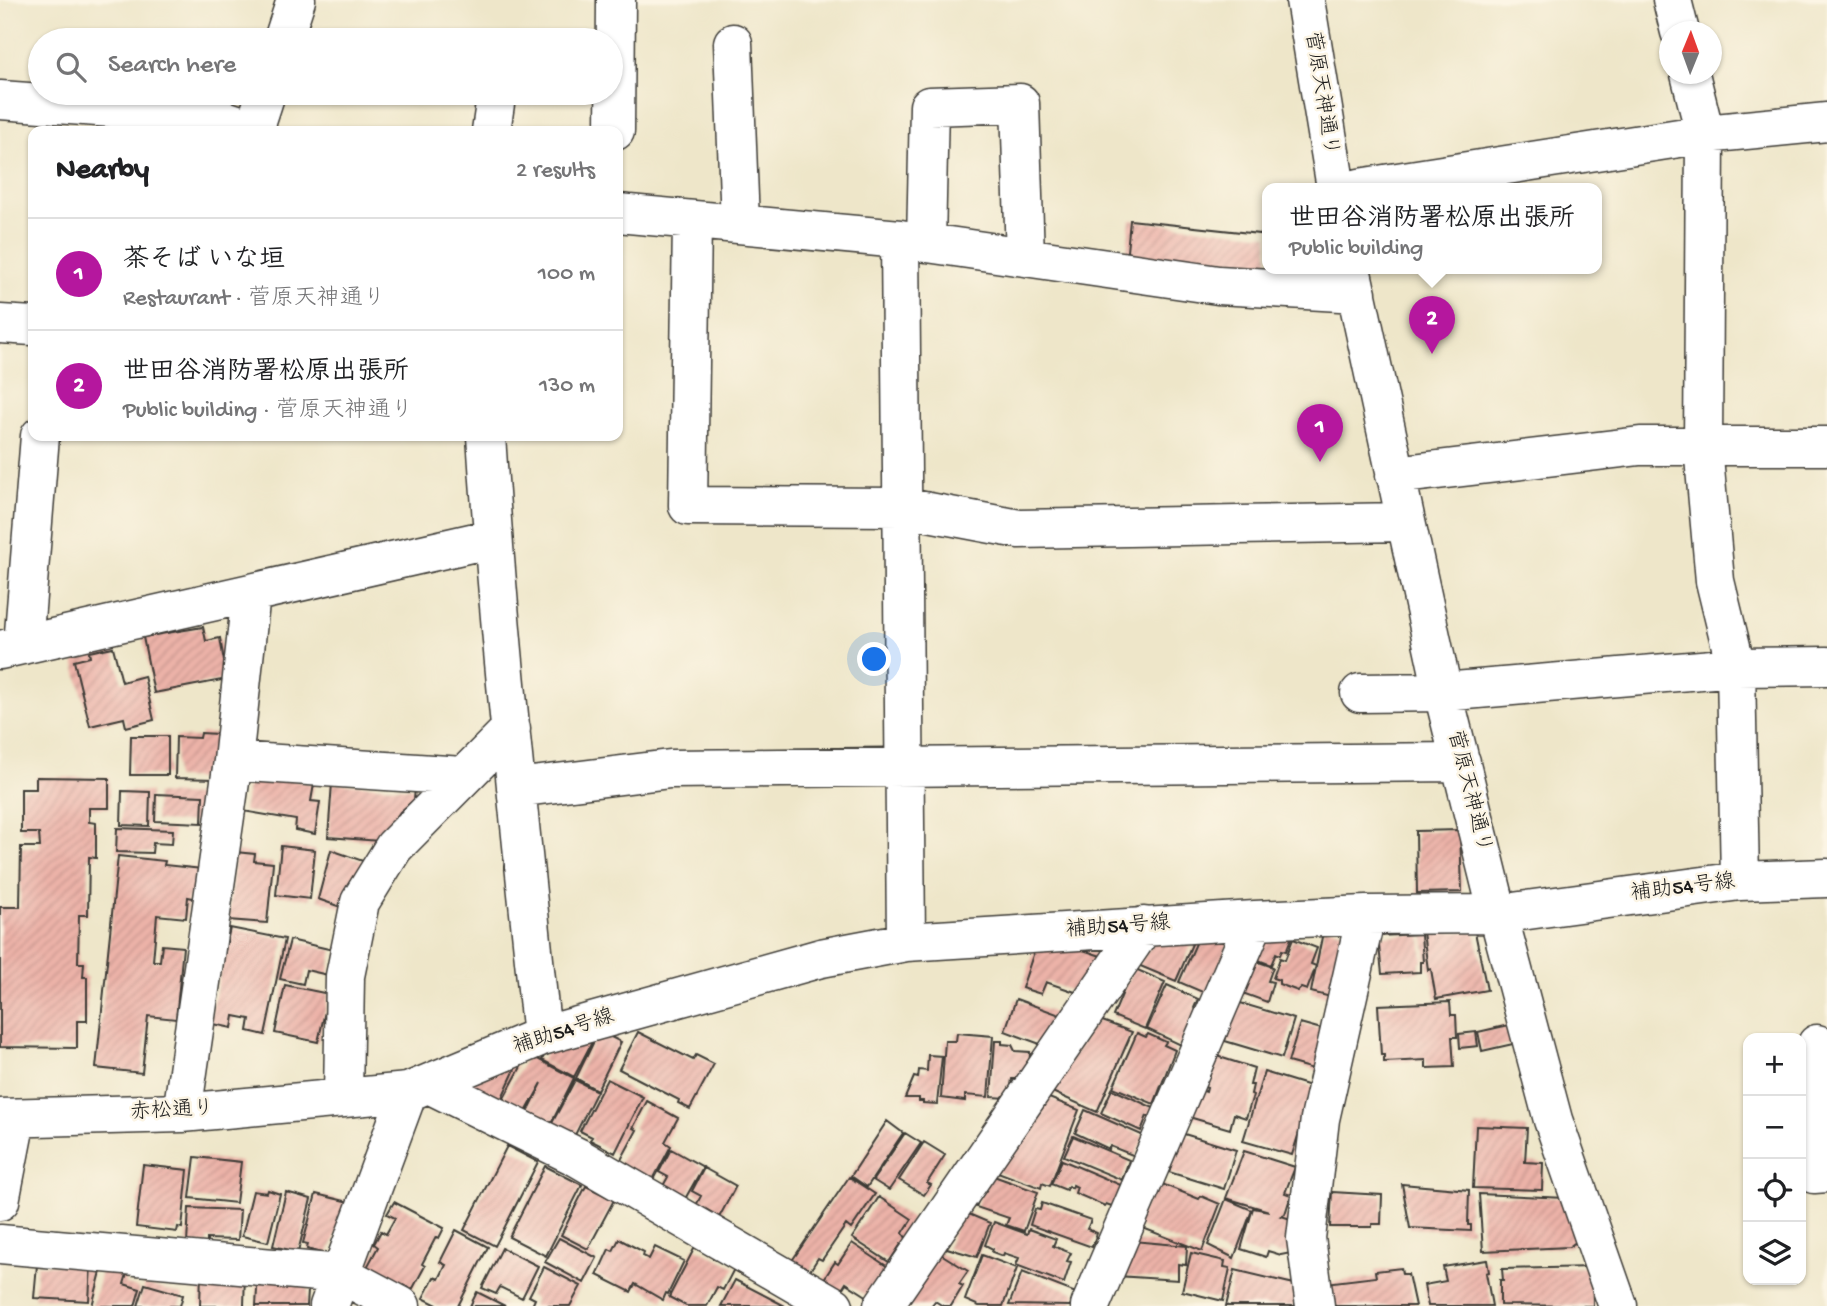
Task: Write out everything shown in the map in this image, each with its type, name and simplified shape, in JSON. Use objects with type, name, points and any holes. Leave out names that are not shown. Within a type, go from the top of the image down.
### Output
[{"type":"street","points":[[287,28],[296,0]]},
{"type":"street","points":[[617,0],[617,28]]},
{"type":"street","name":"菅原天神通り","points":[[1305,0],[1335,183]]},
{"type":"street","points":[[1672,0],[1677,21]]},
{"type":"street","points":[[733,43],[740,223]]},
{"type":"street","points":[[1692,84],[1705,134],[1703,446],[1714,581],[1736,667],[1740,881]]},
{"type":"street","points":[[0,100],[28,102]]},
{"type":"street","points":[[906,942],[902,508],[913,241],[929,106],[1020,103],[1025,257]]},
{"type":"street","points":[[70,105],[210,115],[242,126]]},
{"type":"street","points":[[257,126],[263,105]]},
{"type":"street","points":[[615,105],[615,126]]},
{"type":"street","points":[[1391,183],[1705,134],[1827,122]]},
{"type":"street","points":[[623,214],[913,241],[1218,285],[1354,281]]},
{"type":"street","points":[[692,221],[688,506],[902,508],[1019,529],[1404,522]]},
{"type":"street","name":"菅原天神通り","points":[[1354,281],[1404,522],[1498,914],[1553,1120],[1618,1306]]},
{"type":"street","points":[[0,324],[28,326]]},
{"type":"street","points":[[39,441],[16,519],[12,648],[493,538]]},
{"type":"street","points":[[486,441],[516,789],[542,1036]]},
{"type":"street","points":[[1395,475],[1640,446],[1827,446]]},
{"type":"street","points":[[183,1113],[233,761],[251,594]]},
{"type":"street","points":[[1360,693],[1443,692],[1736,667],[1827,666]]},
{"type":"street","points":[[343,1097],[345,976],[360,902],[394,847],[511,729]]},
{"type":"street","points":[[233,761],[463,776]]},
{"type":"street","points":[[516,789],[670,769],[1461,762]]},
{"type":"street","name":"補助54号線","points":[[419,1088],[542,1036],[821,958],[906,942],[1255,920],[1366,915],[1498,914],[1740,881],[1827,878]]},
{"type":"street","points":[[1315,1306],[1306,1238],[1320,1119],[1366,915]]},
{"type":"street","points":[[1090,1306],[1255,920]]},
{"type":"street","points":[[883,1306],[1144,926]]},
{"type":"street","points":[[1817,1044],[1814,1174],[1827,1173]]},
{"type":"street","points":[[335,1290],[419,1088],[577,1157],[834,1306]]},
{"type":"street","name":"赤松通り","points":[[8,1119],[183,1113],[419,1088]]},
{"type":"street","points":[[0,1201],[8,1119]]},
{"type":"street","points":[[0,1244],[335,1290],[401,1306]]},
{"type":"building","points":[[1130,220],[1262,234],[1262,274],[1309,274],[1308,282],[1126,262]]},
{"type":"building","points":[[203,627],[206,641],[220,638],[227,679],[154,693],[143,637]]},
{"type":"building","points":[[113,647],[122,682],[144,676],[154,720],[126,727],[124,718],[90,726],[74,661],[90,657],[89,652]]},
{"type":"building","points":[[201,733],[217,734],[215,779],[175,778],[176,737],[200,738]]},
{"type":"building","points":[[131,736],[168,736],[168,775],[130,775]]},
{"type":"building","points":[[250,773],[314,784],[311,801],[320,802],[315,834],[295,830],[296,820],[243,811]]},
{"type":"building","points":[[36,777],[109,778],[109,808],[89,808],[89,822],[96,823],[96,858],[89,857],[88,915],[79,915],[78,963],[84,963],[83,977],[87,977],[87,1021],[77,1021],[77,1048],[0,1047],[0,907],[20,907],[21,847],[40,847],[39,833],[21,833],[21,789],[36,789]]},
{"type":"building","points":[[332,783],[415,788],[414,800],[400,812],[380,841],[328,837]]},
{"type":"building","points":[[122,791],[150,792],[149,826],[121,825]]},
{"type":"building","points":[[156,794],[203,796],[202,823],[155,821]]},
{"type":"building","points":[[117,828],[173,830],[172,844],[153,843],[152,853],[116,852]]},
{"type":"building","points":[[1460,830],[1462,892],[1417,893],[1416,831]]},
{"type":"building","points":[[281,846],[315,850],[310,899],[276,895]]},
{"type":"building","points":[[331,850],[366,862],[349,910],[318,899]]},
{"type":"building","points":[[235,852],[255,854],[254,861],[273,863],[267,923],[228,920]]},
{"type":"building","points":[[118,856],[165,861],[164,865],[202,869],[198,899],[188,897],[186,918],[157,915],[153,961],[160,961],[162,945],[183,947],[176,1019],[148,1016],[142,1073],[96,1068]]},
{"type":"building","points":[[1263,927],[1292,936],[1286,951],[1282,950],[1280,955],[1276,953],[1271,965],[1251,957]]},
{"type":"building","points":[[1324,927],[1344,931],[1331,997],[1311,992]]},
{"type":"building","points":[[230,928],[285,939],[265,1035],[248,1031],[250,1019],[234,1016],[232,1028],[209,1023]]},
{"type":"building","points":[[1201,932],[1230,940],[1207,994],[1179,982]]},
{"type":"building","points":[[1423,932],[1475,932],[1487,990],[1436,999],[1431,969],[1428,970]]},
{"type":"building","points":[[1421,934],[1423,962],[1420,962],[1420,972],[1382,974],[1378,936]]},
{"type":"building","points":[[1158,935],[1170,935],[1192,944],[1176,981],[1138,965]]},
{"type":"building","points":[[1293,939],[1317,948],[1311,964],[1316,966],[1307,990],[1301,988],[1298,991],[1279,984],[1279,980],[1273,978],[1280,958],[1285,960]]},
{"type":"building","points":[[290,940],[333,950],[328,975],[306,970],[303,984],[280,979]]},
{"type":"building","points":[[1037,943],[1062,943],[1104,957],[1078,993],[1046,982],[1041,994],[1022,988]]},
{"type":"building","points":[[1253,960],[1273,967],[1268,981],[1273,982],[1267,1002],[1237,991]]},
{"type":"building","points":[[1133,968],[1165,982],[1145,1029],[1113,1016]]},
{"type":"building","points":[[285,985],[329,994],[318,1042],[275,1033]]},
{"type":"building","points":[[1167,985],[1198,999],[1194,1008],[1197,1010],[1181,1045],[1147,1029]]},
{"type":"building","points":[[1016,999],[1060,1015],[1048,1047],[1005,1031]]},
{"type":"building","points":[[1237,1002],[1294,1019],[1282,1058],[1225,1041]]},
{"type":"building","points":[[1450,1002],[1451,1015],[1456,1015],[1457,1037],[1452,1037],[1454,1067],[1426,1068],[1426,1060],[1384,1062],[1384,1055],[1381,1055],[1378,1005]]},
{"type":"building","points":[[1097,1019],[1132,1032],[1097,1112],[1050,1091]]},
{"type":"building","points":[[1300,1023],[1332,1032],[1320,1071],[1288,1062]]},
{"type":"building","points":[[1509,1025],[1513,1044],[1482,1051],[1478,1032]]},
{"type":"building","points":[[599,1031],[621,1042],[597,1090],[576,1078]]},
{"type":"building","points":[[638,1032],[693,1060],[696,1055],[714,1064],[690,1109],[678,1103],[679,1100],[619,1069]]},
{"type":"building","points":[[1476,1032],[1478,1046],[1460,1048],[1459,1034]]},
{"type":"building","points":[[957,1033],[993,1036],[988,1097],[965,1095],[965,1101],[941,1098],[945,1041],[956,1041]]},
{"type":"building","points":[[1137,1033],[1146,1037],[1148,1034],[1166,1042],[1164,1045],[1175,1050],[1154,1104],[1113,1087]]},
{"type":"building","points":[[593,1040],[574,1077],[542,1060],[548,1047]]},
{"type":"building","points":[[995,1041],[1012,1045],[1015,1051],[1030,1052],[1029,1070],[1018,1079],[1012,1079],[1009,1098],[991,1097]]},
{"type":"building","points":[[528,1054],[574,1078],[551,1124],[523,1122],[542,1083],[526,1112],[498,1109]]},
{"type":"building","points":[[928,1055],[942,1056],[937,1104],[923,1103],[919,1098],[905,1098],[914,1077],[918,1078],[919,1070],[927,1071]]},
{"type":"building","points":[[1213,1055],[1254,1068],[1250,1085],[1253,1085],[1253,1095],[1246,1118],[1234,1114],[1230,1129],[1189,1117],[1198,1089],[1206,1092],[1207,1088],[1201,1086]]},
{"type":"building","points":[[517,1065],[500,1102],[463,1084]]},
{"type":"building","points":[[1264,1072],[1313,1087],[1292,1155],[1243,1141]]},
{"type":"building","points":[[607,1079],[643,1097],[615,1153],[590,1140],[592,1137],[580,1131]]},
{"type":"building","points":[[575,1080],[597,1091],[574,1137],[551,1125]]},
{"type":"building","points":[[1112,1089],[1158,1110],[1153,1119],[1147,1116],[1141,1131],[1101,1113]]},
{"type":"building","points":[[1044,1096],[1079,1110],[1050,1186],[1042,1183],[1041,1188],[995,1171]]},
{"type":"building","points":[[647,1101],[678,1118],[665,1142],[671,1146],[648,1189],[615,1171],[637,1130],[633,1128]]},
{"type":"building","points":[[1085,1110],[1144,1136],[1135,1156],[1110,1146],[1109,1149],[1075,1133]]},
{"type":"building","points":[[887,1121],[903,1133],[867,1187],[851,1176]]},
{"type":"building","points":[[1476,1126],[1527,1128],[1525,1162],[1543,1163],[1542,1190],[1473,1188]]},
{"type":"building","points":[[905,1133],[921,1143],[889,1190],[873,1180]]},
{"type":"building","points":[[1181,1133],[1236,1150],[1224,1189],[1169,1172]]},
{"type":"building","points":[[1073,1136],[1129,1160],[1122,1180],[1064,1156]]},
{"type":"building","points":[[924,1142],[945,1155],[927,1183],[931,1185],[924,1195],[899,1180]]},
{"type":"building","points":[[507,1146],[538,1162],[495,1246],[464,1230]]},
{"type":"building","points":[[671,1149],[703,1167],[681,1206],[659,1193],[668,1177],[659,1172]]},
{"type":"building","points":[[1244,1151],[1295,1167],[1285,1193],[1291,1195],[1285,1214],[1281,1216],[1291,1219],[1287,1234],[1294,1236],[1291,1253],[1281,1255],[1268,1251],[1266,1257],[1241,1249],[1253,1208],[1269,1211],[1226,1198]]},
{"type":"building","points":[[195,1157],[241,1162],[236,1203],[190,1198]]},
{"type":"building","points":[[1062,1160],[1123,1186],[1115,1207],[1105,1206],[1075,1193],[1077,1187],[1073,1185],[1066,1190],[1051,1184]]},
{"type":"building","points":[[143,1165],[188,1170],[182,1228],[178,1227],[177,1232],[136,1227]]},
{"type":"building","points":[[545,1166],[582,1185],[546,1256],[509,1237]]},
{"type":"building","points":[[704,1168],[736,1186],[715,1225],[692,1213],[701,1196],[692,1191]]},
{"type":"building","points":[[988,1174],[1038,1192],[1024,1231],[1006,1225],[1009,1218],[976,1207]]},
{"type":"building","points":[[849,1177],[875,1194],[851,1229],[846,1225],[822,1260],[818,1258],[806,1277],[789,1265]]},
{"type":"building","points":[[1157,1182],[1199,1199],[1201,1196],[1220,1204],[1202,1251],[1135,1225]]},
{"type":"building","points":[[1402,1184],[1469,1190],[1468,1225],[1471,1225],[1471,1231],[1410,1228]]},
{"type":"building","points":[[586,1186],[614,1200],[588,1249],[561,1235]]},
{"type":"building","points":[[268,1190],[280,1194],[268,1242],[242,1236],[253,1191],[267,1193]]},
{"type":"building","points":[[286,1192],[311,1199],[298,1252],[273,1246]]},
{"type":"building","points":[[1332,1192],[1382,1195],[1381,1224],[1372,1224],[1372,1227],[1330,1227]]},
{"type":"building","points":[[316,1194],[349,1202],[328,1255],[307,1249],[308,1244],[303,1243]]},
{"type":"building","points":[[1479,1194],[1566,1198],[1577,1241],[1569,1247],[1483,1251]]},
{"type":"building","points":[[879,1197],[912,1219],[903,1233],[907,1240],[901,1244],[889,1262],[852,1238]]},
{"type":"building","points":[[1226,1199],[1252,1210],[1234,1258],[1208,1245]]},
{"type":"building","points":[[394,1202],[444,1228],[439,1238],[436,1237],[422,1264],[425,1266],[412,1290],[409,1288],[407,1293],[365,1271],[378,1247],[374,1244],[381,1231],[386,1234],[395,1218],[387,1214]]},
{"type":"building","points":[[1042,1203],[1091,1220],[1087,1229],[1097,1233],[1092,1247],[1030,1225],[1035,1209],[1040,1210]]},
{"type":"building","points":[[189,1208],[240,1210],[238,1240],[207,1239],[207,1244],[187,1243]]},
{"type":"building","points":[[964,1212],[990,1223],[977,1257],[947,1248]]},
{"type":"building","points":[[994,1222],[1027,1234],[1029,1229],[1056,1239],[1053,1246],[1071,1253],[1064,1283],[1016,1265],[1019,1258],[992,1252],[993,1249],[985,1245]]},
{"type":"building","points":[[456,1230],[488,1247],[458,1306],[439,1306],[423,1298],[434,1277],[439,1279],[446,1265],[440,1262]]},
{"type":"building","points":[[559,1238],[597,1258],[584,1283],[545,1262]]},
{"type":"building","points":[[619,1239],[644,1252],[643,1256],[649,1259],[655,1247],[684,1261],[663,1300],[635,1284],[631,1292],[597,1275],[609,1249],[613,1251]]},
{"type":"building","points":[[1133,1241],[1187,1246],[1186,1265],[1178,1264],[1178,1280],[1117,1276]]},
{"type":"building","points":[[852,1243],[888,1267],[868,1297],[846,1283],[837,1297],[820,1285]]},
{"type":"building","points":[[695,1247],[735,1267],[723,1290],[717,1287],[707,1306],[686,1306],[669,1297]]},
{"type":"building","points":[[502,1248],[538,1266],[522,1298],[500,1287],[496,1294],[482,1288]]},
{"type":"building","points":[[936,1251],[968,1271],[959,1284],[963,1286],[951,1306],[943,1306],[935,1301],[931,1306],[901,1306]]},
{"type":"building","points":[[1191,1253],[1225,1261],[1224,1267],[1230,1268],[1223,1301],[1182,1291]]},
{"type":"building","points":[[982,1255],[1017,1268],[1003,1306],[979,1306],[965,1300]]},
{"type":"building","points":[[1487,1260],[1489,1272],[1486,1273],[1492,1306],[1428,1306],[1424,1285],[1446,1281],[1443,1267]]},
{"type":"building","points":[[91,1264],[89,1301],[34,1298],[37,1265]]},
{"type":"building","points":[[103,1264],[128,1271],[124,1284],[140,1289],[135,1306],[92,1306]]},
{"type":"building","points":[[544,1267],[581,1286],[570,1306],[532,1306],[535,1299],[529,1296]]},
{"type":"building","points":[[1592,1267],[1593,1306],[1500,1305],[1502,1269]]},
{"type":"building","points":[[1401,1268],[1402,1274],[1408,1274],[1415,1306],[1328,1306],[1325,1283],[1376,1277],[1375,1271]]},
{"type":"building","points":[[1235,1270],[1294,1284],[1299,1289],[1295,1306],[1226,1306]]},
{"type":"building","points":[[201,1271],[245,1273],[244,1306],[200,1306]]},
{"type":"building","points":[[1022,1272],[1076,1293],[1070,1306],[1009,1305]]},
{"type":"building","points":[[258,1273],[309,1276],[307,1306],[256,1306]]},
{"type":"building","points":[[735,1280],[785,1306],[721,1306]]},
{"type":"building","points":[[145,1284],[183,1295],[180,1306],[138,1306]]},
{"type":"building","points":[[477,1292],[505,1306],[470,1306]]},
{"type":"place","name":"世田谷消防署松原出張所","points":[[1432,354]]},
{"type":"place","name":"茶そば いな垣","points":[[1320,462]]}]
